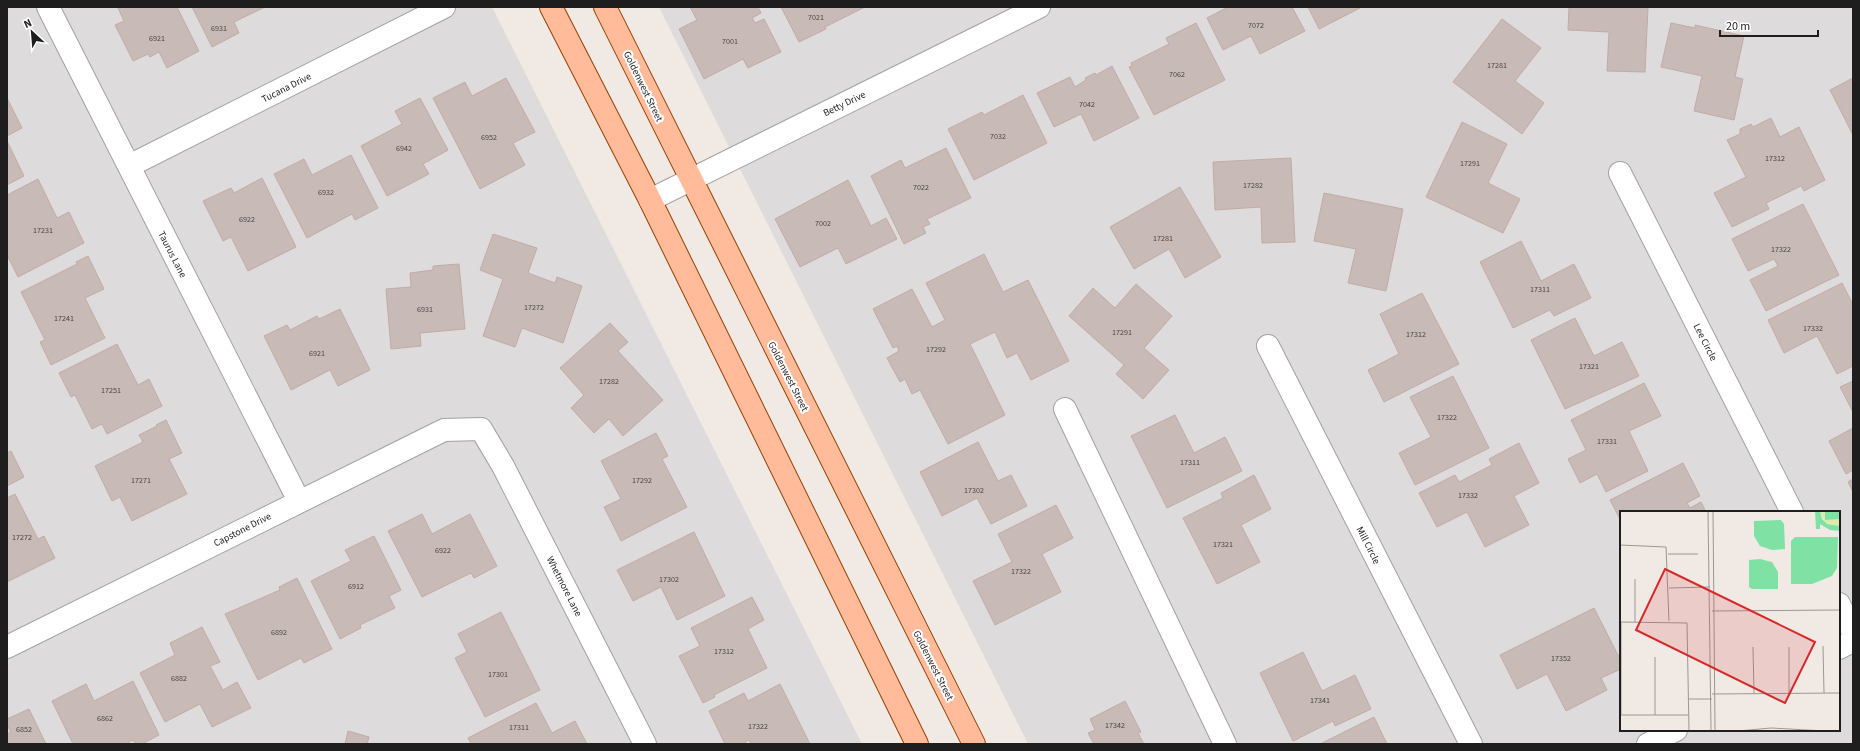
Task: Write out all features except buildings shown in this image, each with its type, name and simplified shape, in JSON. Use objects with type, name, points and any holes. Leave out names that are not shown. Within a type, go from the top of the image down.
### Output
[{"type":"main road","points":[[551,7],[650,200],[917,744]]},
{"type":"main road","name":"Goldenwest Street","points":[[605,7],[974,744]]},
{"type":"street","name":"Taurus Lane","points":[[48,7],[299,501]]},
{"type":"street","name":"Tucana Drive","points":[[129,166],[444,7]]},
{"type":"street","name":"Betty Drive","points":[[650,200],[1039,7]]},
{"type":"street","name":"Lee Circle","points":[[1620,173],[1791,511]]},
{"type":"street","name":"Mill Circle","points":[[1268,346],[1471,744]]},
{"type":"street","points":[[1065,409],[1224,744]]},
{"type":"street","name":"Capstone Drive","points":[[7,647],[444,430],[480,429]]},
{"type":"street","name":"Whetmore Lane","points":[[480,429],[504,466],[645,744]]},
{"type":"street","points":[[1840,606],[1853,632]]},
{"type":"street","points":[[1840,648],[1853,641]]},
{"type":"street","points":[[1648,744],[1674,731]]},
{"type":"shaded area","points":[[7,7],[492,7],[862,744],[7,744]]},
{"type":"shaded area","points":[[659,7],[1853,7],[1853,744],[1028,744]]}]
